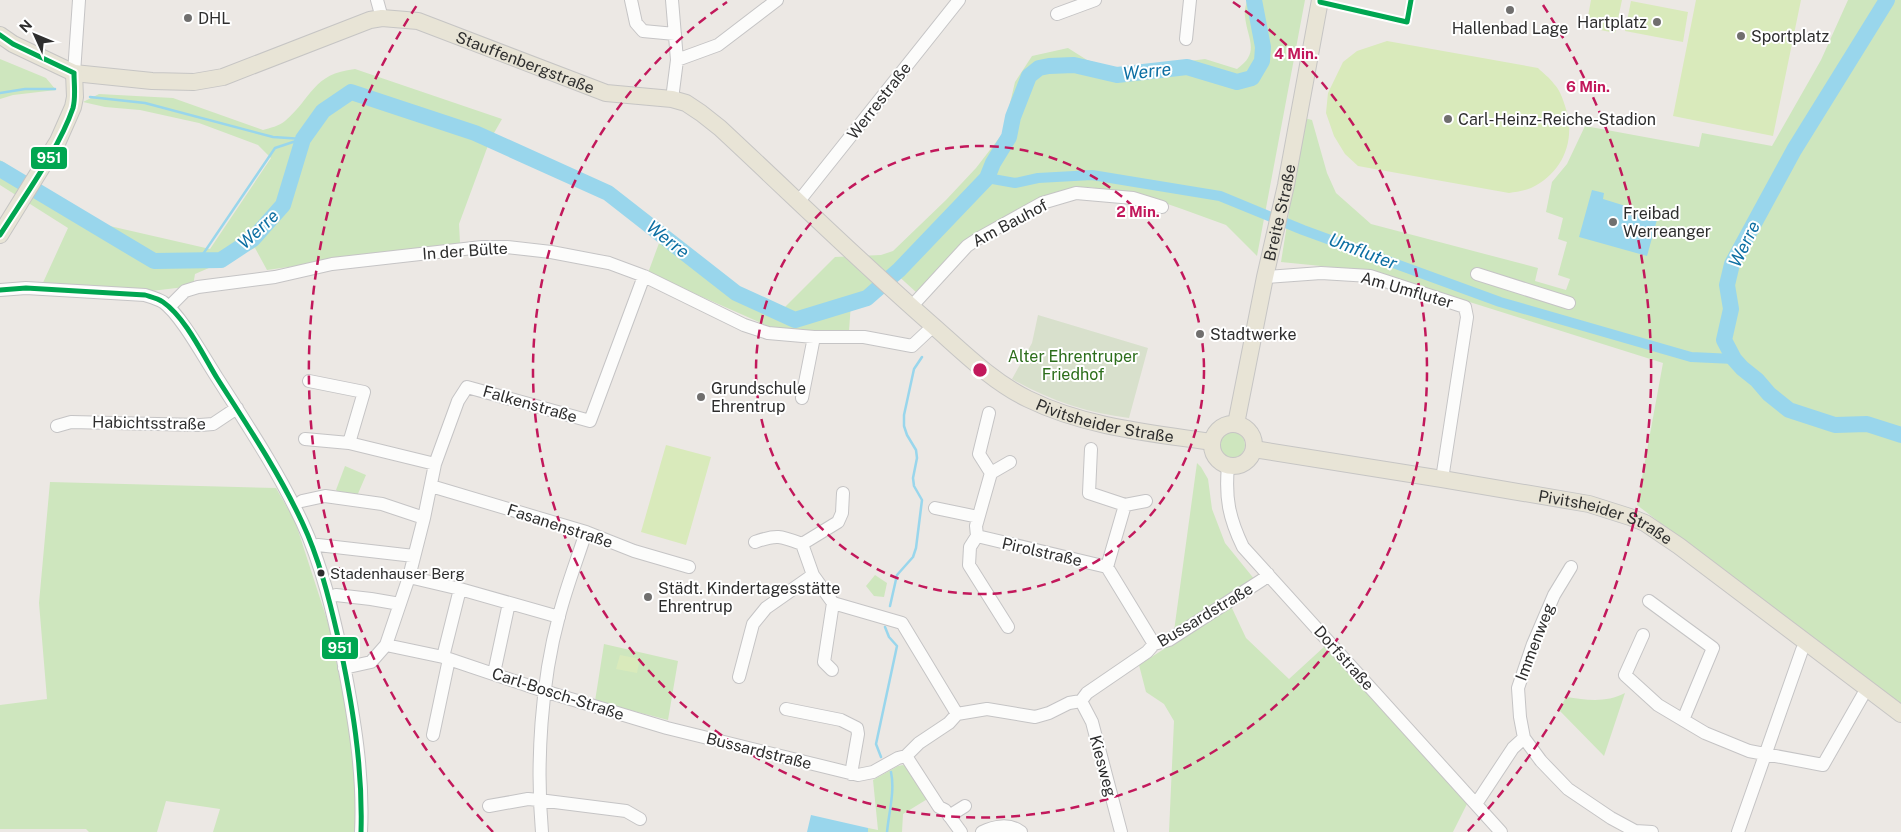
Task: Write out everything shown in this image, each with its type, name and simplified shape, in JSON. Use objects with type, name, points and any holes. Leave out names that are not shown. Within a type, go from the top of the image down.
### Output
[{"type":"main road","name":"Breite Straße","points":[[1236,424],[1265,278],[1286,185],[1320,0]]},
{"type":"main road","name":"Stauffenbergstraße","points":[[0,35],[13,44],[74,73],[152,81],[194,82],[223,77],[370,20],[382,18],[418,21],[606,92],[672,99],[686,103],[702,113],[911,307]]},
{"type":"main road","points":[[0,235],[58,141],[73,106],[75,94],[74,73]]},
{"type":"main road","name":"Pivitsheider Straße","points":[[911,307],[1000,383],[1028,400],[1061,413],[1104,426],[1212,442]]},
{"type":"main road","points":[[1230,424],[1236,424],[1244,427],[1250,433],[1254,441],[1254,449],[1247,461],[1235,466],[1228,466],[1217,460],[1212,448],[1212,442],[1218,430],[1230,424]]},
{"type":"main road","name":"Pivitsheider Straße","points":[[1254,449],[1589,504],[1630,517],[1655,529],[1679,546],[1901,714]]},
{"type":"street","points":[[74,73],[79,0]]},
{"type":"street","points":[[377,0],[382,18]]},
{"type":"street","points":[[631,0],[636,23],[644,32],[675,34]]},
{"type":"street","points":[[672,0],[677,60],[672,99]]},
{"type":"street","points":[[677,60],[718,45],[777,0]]},
{"type":"street","name":"Werrestraße","points":[[799,201],[959,0]]},
{"type":"street","points":[[1057,14],[1096,0]]},
{"type":"street","points":[[1186,40],[1190,0]]},
{"type":"street","name":"Am Bauhof","points":[[911,307],[967,246],[1042,203],[1076,193],[1133,198],[1162,207]]},
{"type":"street","name":"In der Bülte","points":[[169,308],[185,291],[198,287],[275,277],[332,264],[482,247],[507,247],[551,252],[609,263],[644,276],[744,325],[768,333],[814,337],[864,338],[912,346],[928,331],[932,324]]},
{"type":"street","name":"Am Umfluter","points":[[1265,278],[1321,272],[1370,276],[1465,307],[1467,317],[1442,479]]},
{"type":"street","points":[[1477,274],[1569,303]]},
{"type":"street","name":"Falkenstraße","points":[[386,645],[409,577],[435,464],[458,401],[468,386],[590,421],[644,276]]},
{"type":"street","points":[[0,284],[26,288],[134,294],[156,299],[169,308],[193,341],[268,458],[303,524],[332,609],[353,714],[361,775],[361,832]]},
{"type":"street","points":[[0,290],[26,288]]},
{"type":"street","points":[[802,398],[814,337]]},
{"type":"street","points":[[309,381],[364,392],[349,443]]},
{"type":"street","name":"Habichtsstraße","points":[[57,426],[71,422],[213,424],[237,408]]},
{"type":"street","points":[[989,413],[979,454],[991,473]]},
{"type":"street","points":[[305,439],[349,443],[435,464]]},
{"type":"street","points":[[1091,449],[1090,493],[1124,505],[1146,501]]},
{"type":"street","points":[[1008,627],[968,565],[970,547],[978,536],[976,526],[991,473],[1010,462]]},
{"type":"street","name":"Dorfstraße","points":[[1228,466],[1226,493],[1232,524],[1243,547],[1501,832]]},
{"type":"street","name":"Fasanenstraße","points":[[431,486],[586,532],[634,551],[688,567]]},
{"type":"street","points":[[802,544],[838,522],[842,513],[843,493]]},
{"type":"street","points":[[302,501],[325,496],[382,504],[424,518]]},
{"type":"street","points":[[1124,505],[1107,567],[1154,644]]},
{"type":"street","points":[[935,508],[978,517]]},
{"type":"street","points":[[542,832],[539,800],[544,691],[559,617],[586,532]]},
{"type":"street","points":[[755,542],[773,536],[802,544]]},
{"type":"street","name":"Pirolstraße","points":[[978,536],[1107,567]]},
{"type":"street","points":[[318,544],[414,556]]},
{"type":"street","points":[[802,544],[813,575],[833,603],[902,622],[957,714]]},
{"type":"street","name":"Immenweg","points":[[1571,567],[1554,595],[1533,644],[1518,688],[1524,738],[1541,761],[1568,789],[1610,818],[1635,831],[1652,832]]},
{"type":"street","name":"Bussardstraße","points":[[667,728],[851,774],[858,775],[873,772],[898,758],[906,756],[919,743],[949,723],[957,714],[987,709],[1035,716],[1049,713],[1069,703],[1080,701],[1087,693],[1147,652],[1154,644],[1169,640],[1262,580],[1268,574]]},
{"type":"street","points":[[739,677],[753,624],[766,608],[813,575]]},
{"type":"street","points":[[409,577],[460,589],[559,617]]},
{"type":"street","points":[[433,735],[460,589]]},
{"type":"street","points":[[336,595],[400,604]]},
{"type":"street","points":[[1649,601],[1713,648],[1683,720]]},
{"type":"street","points":[[494,673],[509,603]]},
{"type":"street","points":[[832,670],[824,662],[833,603]]},
{"type":"street","points":[[1643,636],[1625,675],[1658,705],[1705,733],[1765,756],[1823,765],[1867,688]]},
{"type":"street","points":[[1738,832],[1802,650],[1807,643]]},
{"type":"street","points":[[344,668],[371,662],[386,645]]},
{"type":"street","name":"Carl-Bosch-Straße","points":[[386,645],[446,658],[544,691],[667,728]]},
{"type":"street","name":"Kiesweg","points":[[1080,701],[1092,722],[1121,832]]},
{"type":"street","points":[[786,709],[841,720],[857,728],[858,734],[851,774]]},
{"type":"street","points":[[1476,804],[1513,748],[1524,738]]},
{"type":"street","points":[[906,756],[940,807],[945,810],[961,832]]},
{"type":"street","points":[[489,806],[528,799],[626,811],[640,819]]},
{"type":"street","points":[[949,816],[965,806]]},
{"type":"street","points":[[982,832],[1000,826],[1017,829],[1022,832]]},
{"type":"green space","points":[[1247,0],[1305,0],[1257,256],[1226,225],[1136,193],[1088,187],[1072,188],[1033,201],[987,228],[917,293],[893,271],[867,298],[851,303],[849,331],[779,331],[648,273],[662,235],[737,292],[785,307],[835,257],[881,255],[893,251],[946,200],[976,168],[1003,133],[1015,82],[1032,56],[1068,48],[1087,60],[1119,70],[1205,59],[1237,69],[1249,57],[1251,51],[1245,14]]},
{"type":"green space","name":"Hartplatz","points":[[1591,0],[1622,0],[1615,33],[1586,27]]},
{"type":"green space","name":"Sportplatz","points":[[1696,0],[1801,0],[1773,136],[1673,116]]},
{"type":"green space","points":[[1848,0],[1901,0],[1901,708],[1637,505],[1663,363],[1371,271],[1281,262],[1304,118],[1312,120],[1327,173],[1336,193],[1371,224],[1538,268],[1535,281],[1566,290],[1570,279],[1558,275],[1567,242],[1558,239],[1563,218],[1546,212],[1552,182],[1567,164],[1585,126],[1699,147],[1702,133],[1772,146],[1821,60]]},
{"type":"green space","name":"Hartplatz","points":[[1631,1],[1688,12],[1683,42],[1625,31]]},
{"type":"green space","name":"Carl-Heinz-Reiche-Stadion","points":[[1387,41],[1538,68],[1556,87],[1567,112],[1569,135],[1567,146],[1558,166],[1550,175],[1531,188],[1509,193],[1358,166],[1345,154],[1334,136],[1326,113],[1328,93],[1343,62],[1357,51]]},
{"type":"green space","points":[[0,59],[46,78],[56,90],[13,95],[0,99]]},
{"type":"green space","points":[[355,69],[502,119],[490,140],[459,224],[460,243],[267,270],[255,248],[195,274],[193,286],[143,292],[41,287],[68,228],[0,185],[0,160],[101,224],[210,249],[271,158],[258,145],[199,123],[140,110],[105,107],[83,102],[99,94],[173,98],[263,130],[277,126],[285,121],[321,81],[341,72]]},
{"type":"green space","name":"Alter Ehrentruper Friedhof","points":[[1038,315],[1148,348],[1129,418],[1083,409],[1054,399],[1012,379],[1032,343]]},
{"type":"green space","points":[[1232,432],[1241,436],[1245,445],[1241,454],[1232,458],[1223,454],[1219,445],[1223,436]]},
{"type":"green space","points":[[666,445],[711,457],[686,545],[641,532]]},
{"type":"green space","points":[[1197,463],[1208,479],[1212,509],[1225,543],[1255,580],[1174,631]]},
{"type":"green space","points":[[345,466],[366,475],[357,496],[340,494],[336,490]]},
{"type":"green space","points":[[50,482],[276,488],[295,521],[329,626],[345,704],[355,769],[356,832],[213,832],[220,809],[166,801],[157,832],[89,832],[86,829],[0,829],[0,705],[47,699],[39,603]]},
{"type":"green space","points":[[875,575],[887,583],[884,597],[874,596],[866,586]]},
{"type":"green space","points":[[1231,606],[1246,638],[1289,679],[1325,646],[1467,804],[1453,832],[1169,832],[1174,721],[1164,704],[1146,692],[1139,665]]},
{"type":"green space","points":[[604,644],[678,661],[668,720],[595,701]]},
{"type":"green space","points":[[620,655],[640,659],[637,673],[616,669]]},
{"type":"green space","points":[[1625,693],[1604,756],[1559,710],[1566,697],[1589,700],[1604,699]]},
{"type":"green space","points":[[903,765],[907,767],[929,798],[903,814],[902,832],[868,832],[868,828],[878,830],[873,780]]},
{"type":"water","points":[[1592,190],[1604,193],[1603,199],[1658,216],[1647,256],[1579,237]]},
{"type":"water","points":[[811,815],[868,828],[868,832],[807,832]]},
{"type":"waterway","name":"Werre","points":[[0,169],[154,261],[221,260],[253,239],[283,205],[303,139],[323,111],[351,92],[475,133],[608,193],[736,293],[795,320],[867,298],[899,270],[987,178],[993,163],[1009,137],[1013,117],[1029,76],[1039,68],[1074,65],[1117,75],[1187,67],[1237,82],[1252,78],[1262,61],[1263,47],[1254,0]]},
{"type":"waterway","name":"Werre","points":[[1887,0],[1794,150],[1732,264],[1727,285],[1731,309],[1724,340],[1734,359],[1742,368],[1789,410],[1835,425],[1867,424],[1901,435]]},
{"type":"waterway","points":[[0,93],[25,89],[55,89]]},
{"type":"waterway","points":[[90,97],[145,103],[273,137],[303,139]]},
{"type":"waterway","points":[[199,260],[275,148],[302,139]]},
{"type":"waterway","name":"Umfluter","points":[[987,178],[1015,183],[1038,178],[1092,175],[1220,196],[1303,230],[1500,302],[1691,357],[1734,359]]},
{"type":"waterway","points":[[890,606],[897,575],[913,557],[916,548],[922,500],[914,486],[916,450],[907,435],[904,426],[904,415],[914,369],[922,357]]},
{"type":"waterway","points":[[881,757],[876,744],[897,646],[889,637],[885,627]]},
{"type":"waterway","points":[[887,832],[892,794],[891,772]]},
{"type":"transit line","name":"951","points":[[1320,0],[1320,2],[1407,22],[1411,0]]},
{"type":"transit line","name":"951","points":[[0,35],[13,44],[74,73]]},
{"type":"transit line","name":"951","points":[[0,235],[40,173],[67,124],[74,104],[74,73]]},
{"type":"transit line","name":"951","points":[[0,290],[26,288],[145,295],[163,302],[171,309],[179,317],[200,348],[283,485],[302,522],[318,564],[338,637],[352,709],[360,783],[361,832]]},
{"type":"place","name":"Hallenbad Lage","points":[[1510,10]]},
{"type":"place","name":"DHL","points":[[188,18]]},
{"type":"place","name":"Hartplatz","points":[[1657,22]]},
{"type":"place","name":"Sportplatz","points":[[1741,36]]},
{"type":"place","name":"Carl-Heinz-Reiche-Stadion","points":[[1448,119]]},
{"type":"place","name":"Freibad Werreanger","points":[[1613,222]]},
{"type":"place","name":"Stadtwerke","points":[[1200,334]]},
{"type":"place","name":"Grundschule Ehrentrup","points":[[701,397]]},
{"type":"place","name":"Stadenhauser Berg","points":[[321,573]]},
{"type":"place","name":"Städt. Kindertagesstätte Ehrentrup","points":[[648,597]]}]
